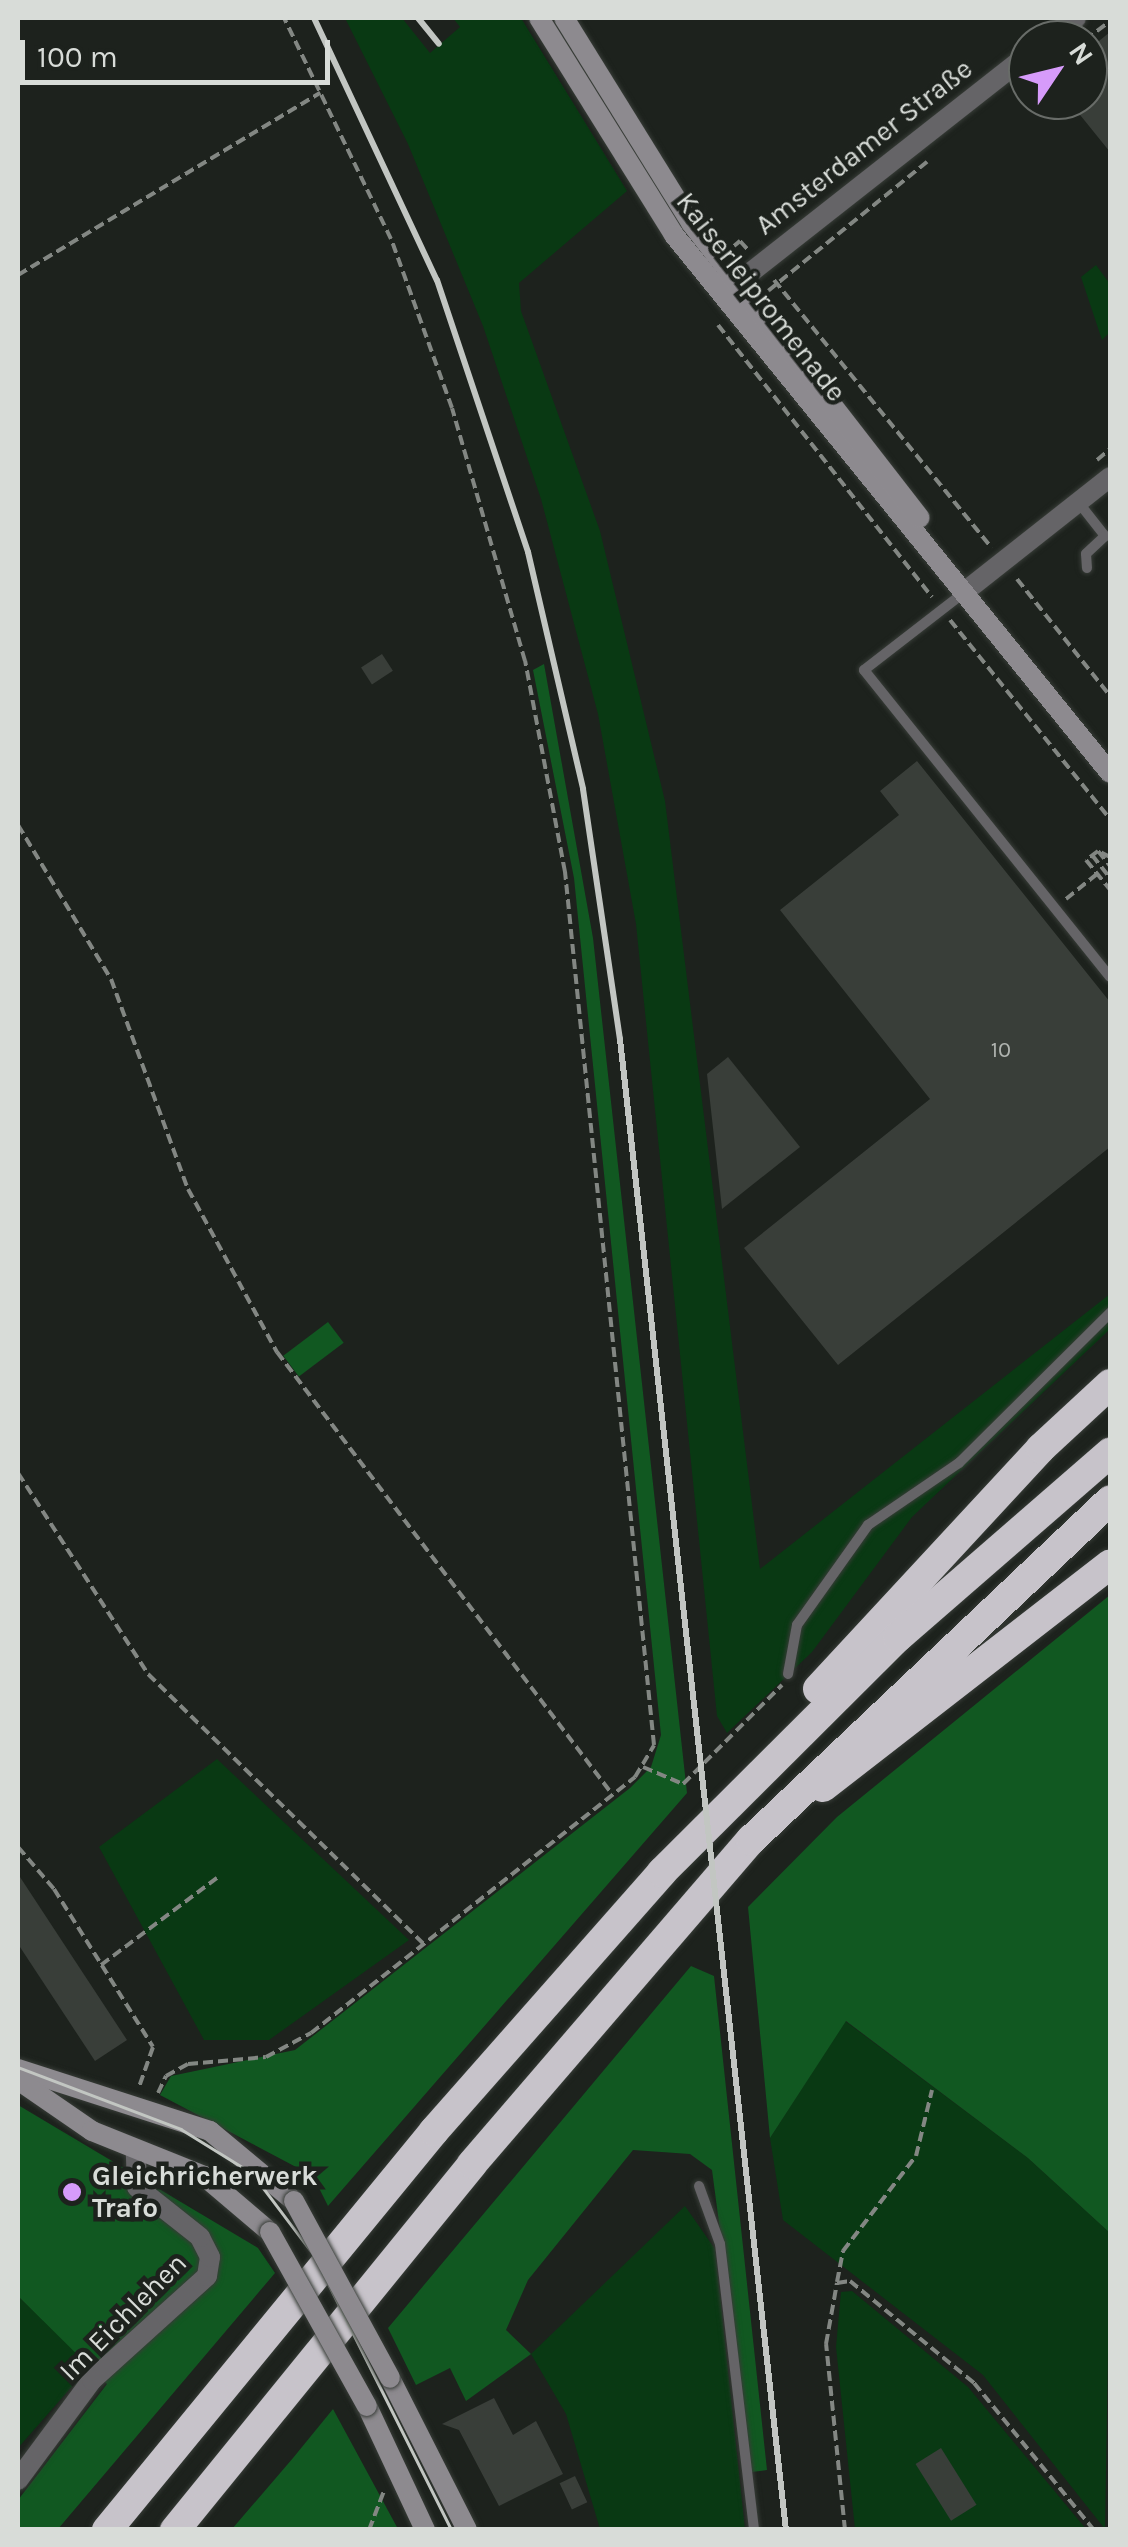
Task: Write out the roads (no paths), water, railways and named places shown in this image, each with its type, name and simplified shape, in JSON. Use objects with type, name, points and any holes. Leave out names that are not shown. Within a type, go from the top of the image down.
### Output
[{"type":"highway","points":[[734,1798],[822,1684],[1041,1448],[1110,1384]]},
{"type":"highway","points":[[107,2530],[434,2131],[734,1798],[898,1637],[1110,1453]]},
{"type":"highway","points":[[175,2530],[472,2164],[763,1828],[1110,1500]]},
{"type":"highway","points":[[763,1828],[1110,1564]]},
{"type":"main road","name":"Kaiserleipromenade","points":[[540,18],[629,172],[728,290]]},
{"type":"main road","name":"Kaiserleipromenade","points":[[564,18],[728,290],[737,316],[946,549],[967,590],[1110,773]]},
{"type":"main road","points":[[18,2069],[210,2131],[294,2201],[467,2530]]},
{"type":"main road","points":[[18,2080],[92,2131],[204,2176],[270,2232],[367,2406],[425,2530]]},
{"type":"street","name":"Amsterdamer Straße","points":[[728,290],[1008,70]]},
{"type":"street","points":[[967,590],[1110,477]]},
{"type":"street","name":"Im Eichlehen","points":[[18,2480],[92,2380],[207,2276],[210,2257],[200,2237],[137,2187],[136,2149]]},
{"type":"lane","points":[[1079,502],[1105,536],[1086,554],[1087,568]]},
{"type":"lane","points":[[967,590],[864,670],[1110,977]]},
{"type":"lane","points":[[1100,965],[1110,957]]},
{"type":"lane","points":[[788,1674],[797,1625],[868,1525],[959,1463],[1110,1313]]},
{"type":"lane","points":[[699,2186],[720,2244],[754,2530]]},
{"type":"tram line","points":[[18,2067],[181,2129],[252,2173],[314,2255],[452,2530]]},
{"type":"railway","points":[[314,18],[437,280],[528,552],[583,789],[620,1039],[786,2530]]},
{"type":"railway","points":[[418,18],[439,44]]},
{"type":"place","name":"Gleichricherwerk Trafo","points":[[72,2192]]}]
